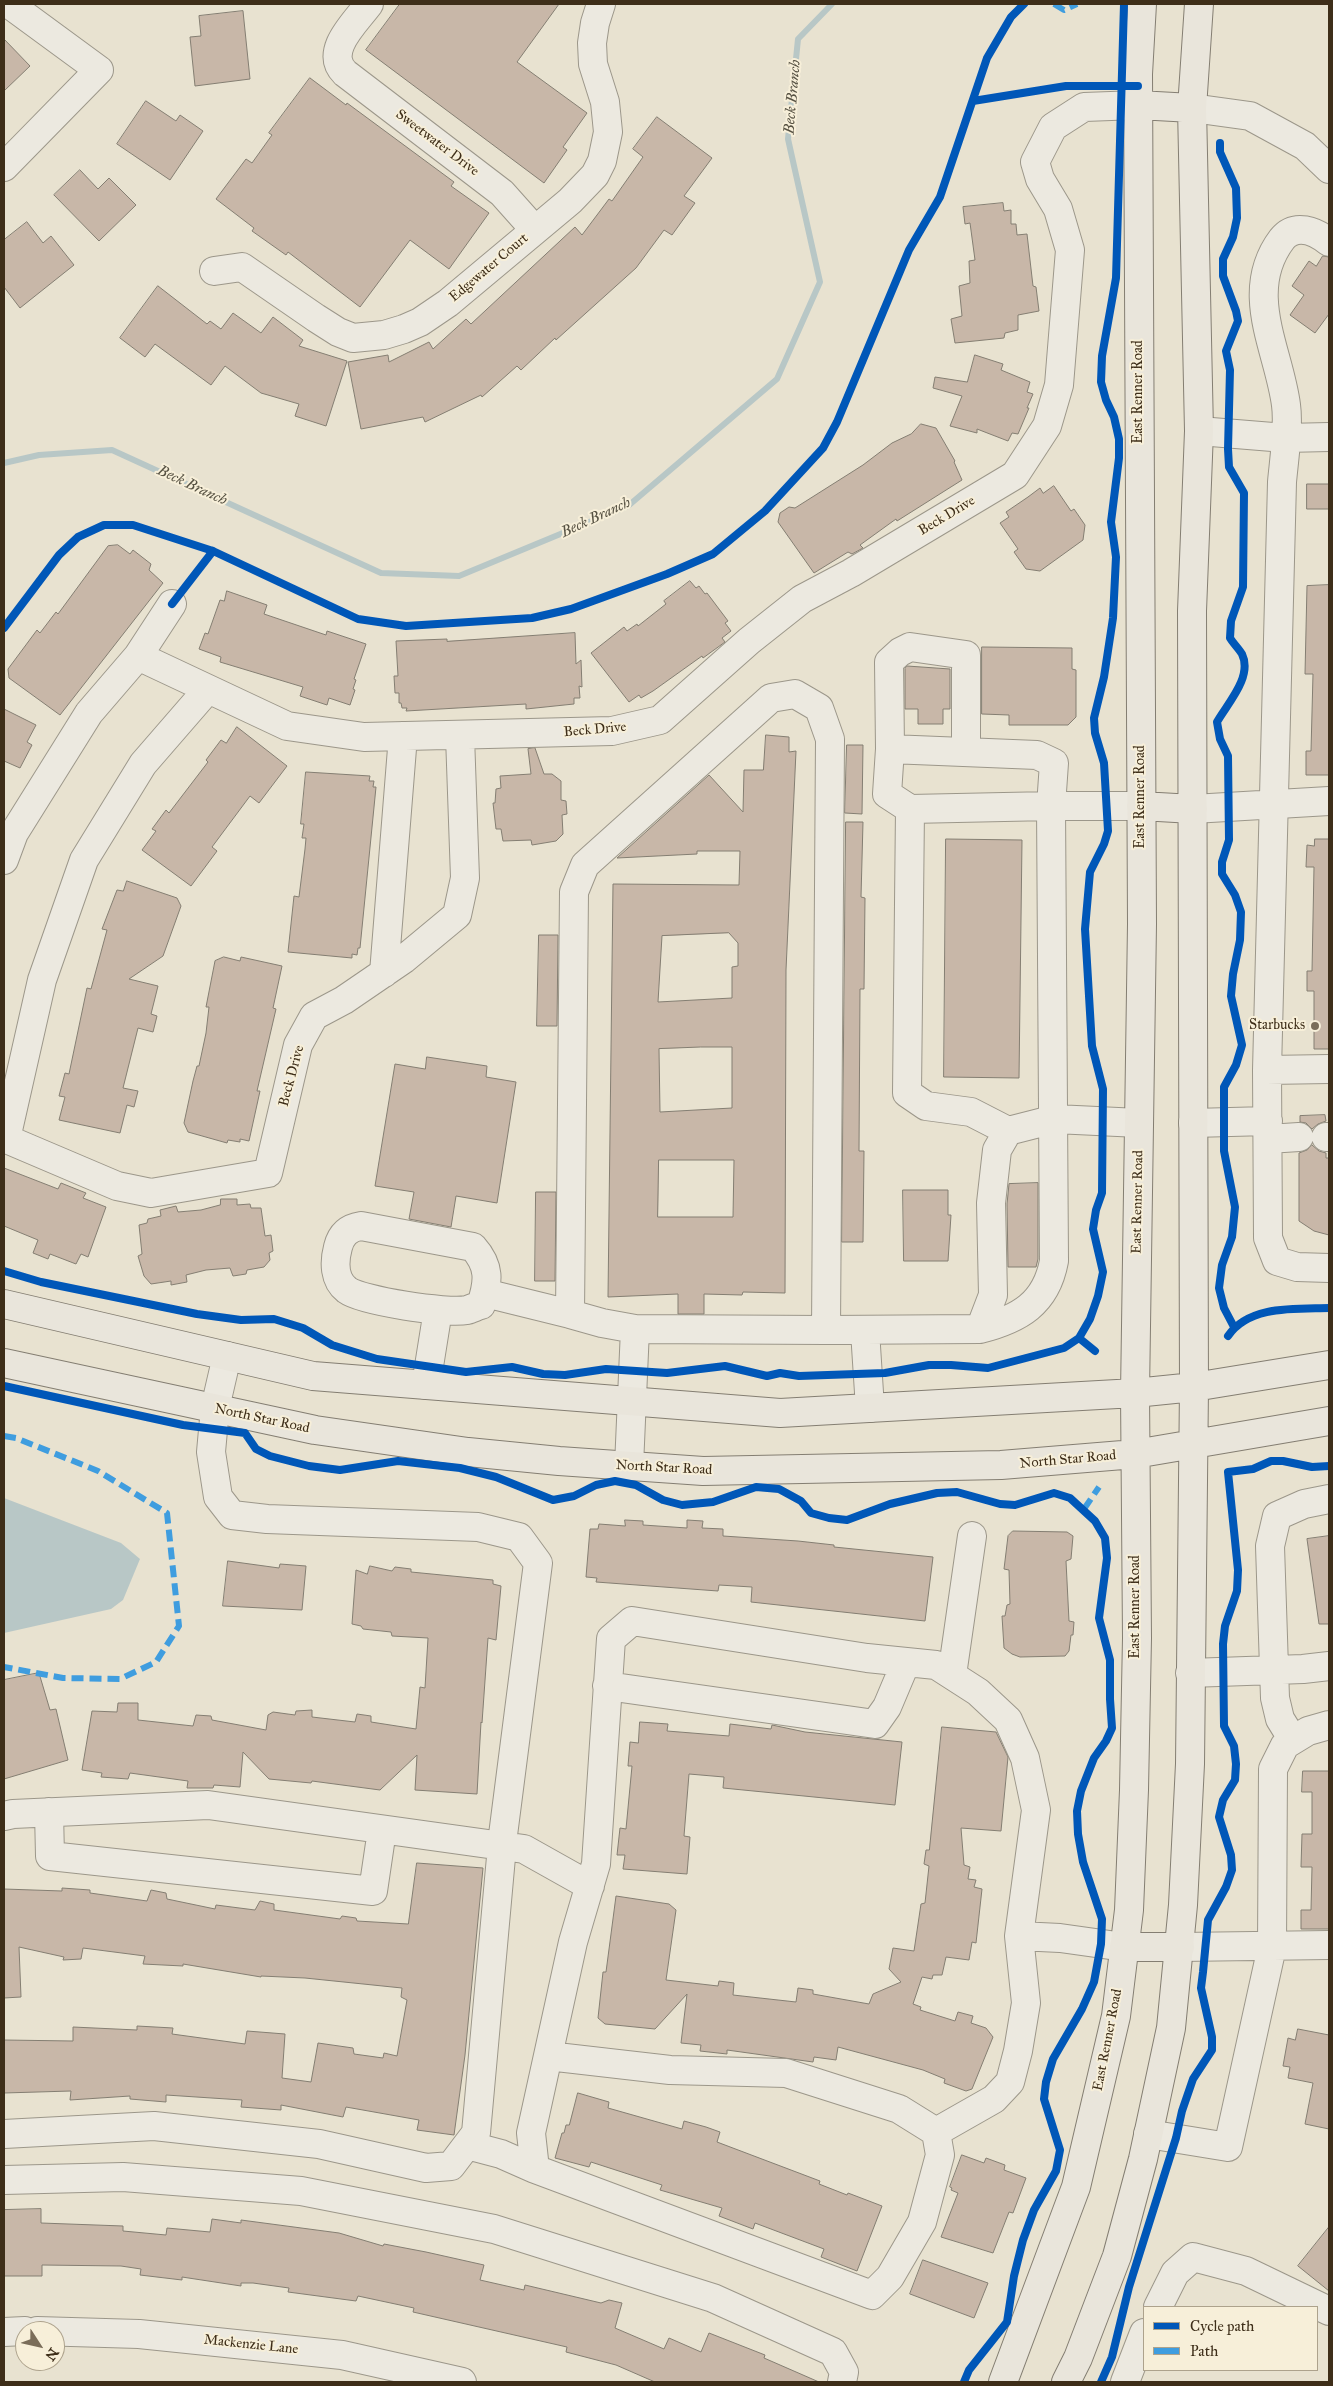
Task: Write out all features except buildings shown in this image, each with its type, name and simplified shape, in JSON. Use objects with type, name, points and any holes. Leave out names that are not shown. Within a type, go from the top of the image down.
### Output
[{"type":"main road","name":"East Renner Road","points":[[1003,2382],[1076,2187],[1116,2016],[1129,1910],[1134,1790],[1136,1638],[1135,1393],[1142,806],[1138,105],[1142,4]]},
{"type":"main road","points":[[1066,2382],[1078,2358],[1117,2256],[1148,2134],[1172,2028],[1180,1946],[1190,1764],[1194,1387],[1192,611],[1199,431],[1192,108],[1199,4]]},
{"type":"main road","points":[[1138,105],[1192,108]]},
{"type":"main road","points":[[1142,806],[1192,809]]},
{"type":"main road","points":[[4,1304],[313,1376],[780,1413],[1135,1393],[1194,1387],[1329,1366]]},
{"type":"main road","name":"North Star Road","points":[[4,1363],[315,1430],[468,1452],[703,1471],[843,1470],[1001,1465],[1135,1454],[1329,1421]]},
{"type":"main road","points":[[1124,1947],[1180,1946]]},
{"type":"street","points":[[4,167],[99,70],[9,4]]},
{"type":"street","name":"Sweetwater Drive","points":[[370,4],[339,46],[338,66],[345,74],[502,192],[535,230]]},
{"type":"street","name":"Edgewater Court","points":[[214,271],[242,267],[338,332],[353,338],[384,335],[420,322],[448,303],[583,189],[595,175],[602,161],[608,132],[608,118],[593,64],[592,43],[597,10],[601,4]]},
{"type":"street","name":"Beck Drive","points":[[5,1138],[117,1186],[151,1192],[268,1173],[298,1045],[314,1016],[344,1000],[404,960],[457,915],[465,878],[460,736],[612,731],[660,720],[749,641],[802,599],[851,574],[1015,475],[1047,426],[1060,384],[1070,250],[1058,209],[1040,179],[1036,162],[1053,127],[1084,107],[1138,105]]},
{"type":"street","points":[[1192,108],[1250,116],[1305,146],[1329,169]]},
{"type":"street","points":[[1329,242],[1303,229],[1288,232],[1274,250],[1265,278],[1265,324],[1287,406],[1267,1070],[1268,1238],[1277,1261],[1297,1267],[1329,1268]]},
{"type":"street","points":[[1199,431],[1285,438],[1329,437]]},
{"type":"street","points":[[4,860],[14,833],[89,713],[138,656],[172,604]]},
{"type":"street","points":[[966,752],[966,655],[910,647],[900,652],[889,662],[890,749],[887,794],[910,809],[1142,806]]},
{"type":"street","points":[[138,656],[287,726],[364,737],[460,736]]},
{"type":"street","points":[[5,1138],[42,980],[84,860],[143,764],[208,689]]},
{"type":"street","points":[[570,1314],[574,892],[585,864],[636,818],[771,698],[795,694],[820,708],[830,739],[826,1330]]},
{"type":"street","points":[[384,973],[403,736]]},
{"type":"street","points":[[485,1292],[602,1324],[635,1329],[865,1331],[980,1329],[1006,1323],[1032,1307],[1051,1276],[1054,1260],[1055,1119],[1051,806],[1054,762],[1037,755],[890,749]]},
{"type":"street","points":[[1192,809],[1329,801]]},
{"type":"street","points":[[910,809],[906,1093],[926,1106],[972,1112],[1008,1131],[1055,1119],[1139,1123]]},
{"type":"street","points":[[1267,1070],[1329,1069]]},
{"type":"street","points":[[1193,1123],[1268,1130],[1299,1137]]},
{"type":"street","points":[[980,1329],[992,1295],[991,1203],[997,1150],[1008,1131]]},
{"type":"street","points":[[361,1226],[473,1247],[484,1259],[487,1286],[481,1304],[467,1310],[438,1310],[359,1297],[345,1289],[336,1276],[336,1257],[341,1237],[352,1227],[361,1226]]},
{"type":"street","points":[[426,1385],[438,1310]]},
{"type":"street","points":[[630,1466],[635,1329]]},
{"type":"street","points":[[865,1331],[870,1408]]},
{"type":"street","points":[[4,2134],[154,2126],[319,2144],[426,2168],[450,2166],[476,2133],[502,1847],[538,1563],[519,1537],[478,1527],[267,1519],[232,1515],[218,1497],[211,1452],[215,1408],[227,1356]]},
{"type":"street","points":[[1293,1740],[1280,1719],[1275,1698],[1270,1546],[1277,1516],[1304,1504],[1329,1499]]},
{"type":"street","points":[[952,1675],[972,1536]]},
{"type":"street","points":[[535,2169],[531,2133],[573,1942],[596,1864],[611,1639],[632,1620],[868,1658],[936,1665],[978,1692],[1008,1720],[1025,1758],[1036,1810],[1019,1936],[1026,2003],[1010,2082],[994,2099],[936,2132]]},
{"type":"street","points":[[607,1686],[875,1724],[887,1708],[906,1662]]},
{"type":"street","points":[[1190,1673],[1329,1666]]},
{"type":"street","points":[[1148,2134],[1228,2147],[1272,1947],[1273,1769],[1285,1745],[1308,1731],[1329,1725]]},
{"type":"street","points":[[4,1816],[49,1812],[208,1805],[524,1849],[590,1886]]},
{"type":"street","points":[[49,1812],[50,1856],[373,1891],[382,1830]]},
{"type":"street","points":[[1019,1936],[1060,1938],[1124,1947]]},
{"type":"street","points":[[1180,1946],[1272,1947],[1329,1945]]},
{"type":"street","points":[[467,2145],[501,2154],[535,2169],[872,2295],[890,2277],[922,2222],[940,2155],[936,2132],[899,2109],[786,2073],[670,2070],[548,2056]]},
{"type":"street","points":[[4,2180],[123,2178],[301,2191],[494,2229],[713,2298],[833,2352],[844,2372],[842,2382]]},
{"type":"street","points":[[1158,2306],[1175,2273],[1193,2257],[1246,2271],[1329,2311]]},
{"type":"street","name":"Mackenzie Lane","points":[[65,2332],[139,2334],[342,2355],[462,2382]]},
{"type":"street","points":[[1125,2382],[1143,2336]]},
{"type":"shaded area","points":[[4,1498],[121,1543],[140,1559],[123,1600],[111,1609],[4,1633]]},
{"type":"waterway","name":"Beck Branch","points":[[4,463],[39,455],[112,450],[381,573],[459,576],[628,506],[777,379],[820,282],[788,139],[798,39],[832,4]]},
{"type":"marked path","points":[[1054,4],[1064,10],[1077,4]]},
{"type":"marked path","points":[[4,1436],[16,1438],[98,1471],[167,1513],[179,1626],[156,1662],[120,1679],[63,1678],[4,1667]]},
{"type":"marked path","points":[[1084,1509],[1099,1487]]},
{"type":"cycle path","points":[[4,628],[59,555],[78,537],[104,525],[133,525],[213,551],[358,619],[406,626],[532,618],[571,609],[667,574],[713,554],[765,511],[823,448],[837,422],[909,250],[940,197],[987,58],[1011,17],[1024,4]]},
{"type":"cycle path","points":[[1095,1351],[1079,1338],[1090,1319],[1098,1296],[1103,1272],[1093,1229],[1096,1210],[1102,1193],[1103,1089],[1092,1046],[1085,929],[1090,872],[1104,844],[1108,831],[1104,763],[1095,733],[1094,718],[1104,677],[1113,618],[1116,557],[1111,522],[1119,458],[1119,439],[1114,417],[1106,400],[1101,382],[1102,356],[1116,278],[1124,4]]},
{"type":"cycle path","points":[[973,101],[1066,86],[1138,86]]},
{"type":"cycle path","points":[[1220,143],[1220,152],[1236,188],[1237,218],[1233,237],[1223,259],[1223,276],[1238,321],[1226,351],[1230,370],[1229,467],[1244,493],[1243,587],[1231,621],[1230,638],[1242,654],[1244,672],[1242,681],[1217,722],[1220,739],[1228,756],[1229,840],[1222,862],[1222,874],[1235,895],[1241,912],[1240,940],[1233,974],[1231,996],[1242,1045],[1236,1065],[1224,1087],[1224,1151],[1235,1207],[1232,1237],[1222,1265],[1219,1288],[1224,1308],[1234,1327]]},
{"type":"cycle path","points":[[172,604],[213,551]]},
{"type":"cycle path","points":[[4,1271],[41,1282],[197,1314],[241,1320],[274,1319],[303,1328],[332,1345],[377,1359],[466,1372],[512,1367],[543,1374],[565,1375],[606,1369],[667,1373],[725,1366],[767,1376],[780,1373],[799,1376],[885,1373],[929,1365],[988,1368],[1064,1348],[1079,1338]]},
{"type":"cycle path","points":[[1228,1336],[1237,1326],[1260,1314],[1288,1309],[1329,1308]]},
{"type":"cycle path","points":[[4,1386],[183,1425],[245,1433],[256,1449],[270,1456],[309,1466],[340,1470],[398,1461],[460,1468],[496,1477],[553,1500],[574,1496],[596,1485],[615,1481],[636,1485],[663,1500],[682,1505],[713,1502],[756,1487],[779,1489],[801,1501],[811,1513],[847,1520],[890,1504],[937,1493],[957,1492],[1000,1504],[1015,1505],[1054,1493],[1070,1498],[1095,1521],[1105,1538],[1107,1558],[1099,1618],[1110,1660],[1112,1728],[1106,1741],[1094,1758],[1081,1791],[1077,1811],[1078,1834],[1083,1862],[1102,1919],[1101,1944],[1094,1982],[1082,2009],[1053,2059],[1046,2082],[1044,2099],[1060,2150],[1056,2171],[1034,2210],[1023,2240],[1014,2276],[1007,2322],[969,2370],[964,2382]]},
{"type":"cycle path","points":[[1101,2382],[1112,2357],[1129,2287],[1176,2138],[1182,2111],[1193,2079],[1212,2050],[1212,2037],[1201,1988],[1208,1920],[1226,1887],[1232,1870],[1231,1855],[1219,1817],[1223,1800],[1235,1780],[1236,1764],[1234,1746],[1224,1726],[1223,1644],[1225,1626],[1237,1591],[1238,1570],[1228,1472],[1253,1469],[1271,1461],[1283,1461],[1312,1467],[1329,1466]]},
{"type":"place","name":"Starbucks","points":[[1315,1026]]}]
